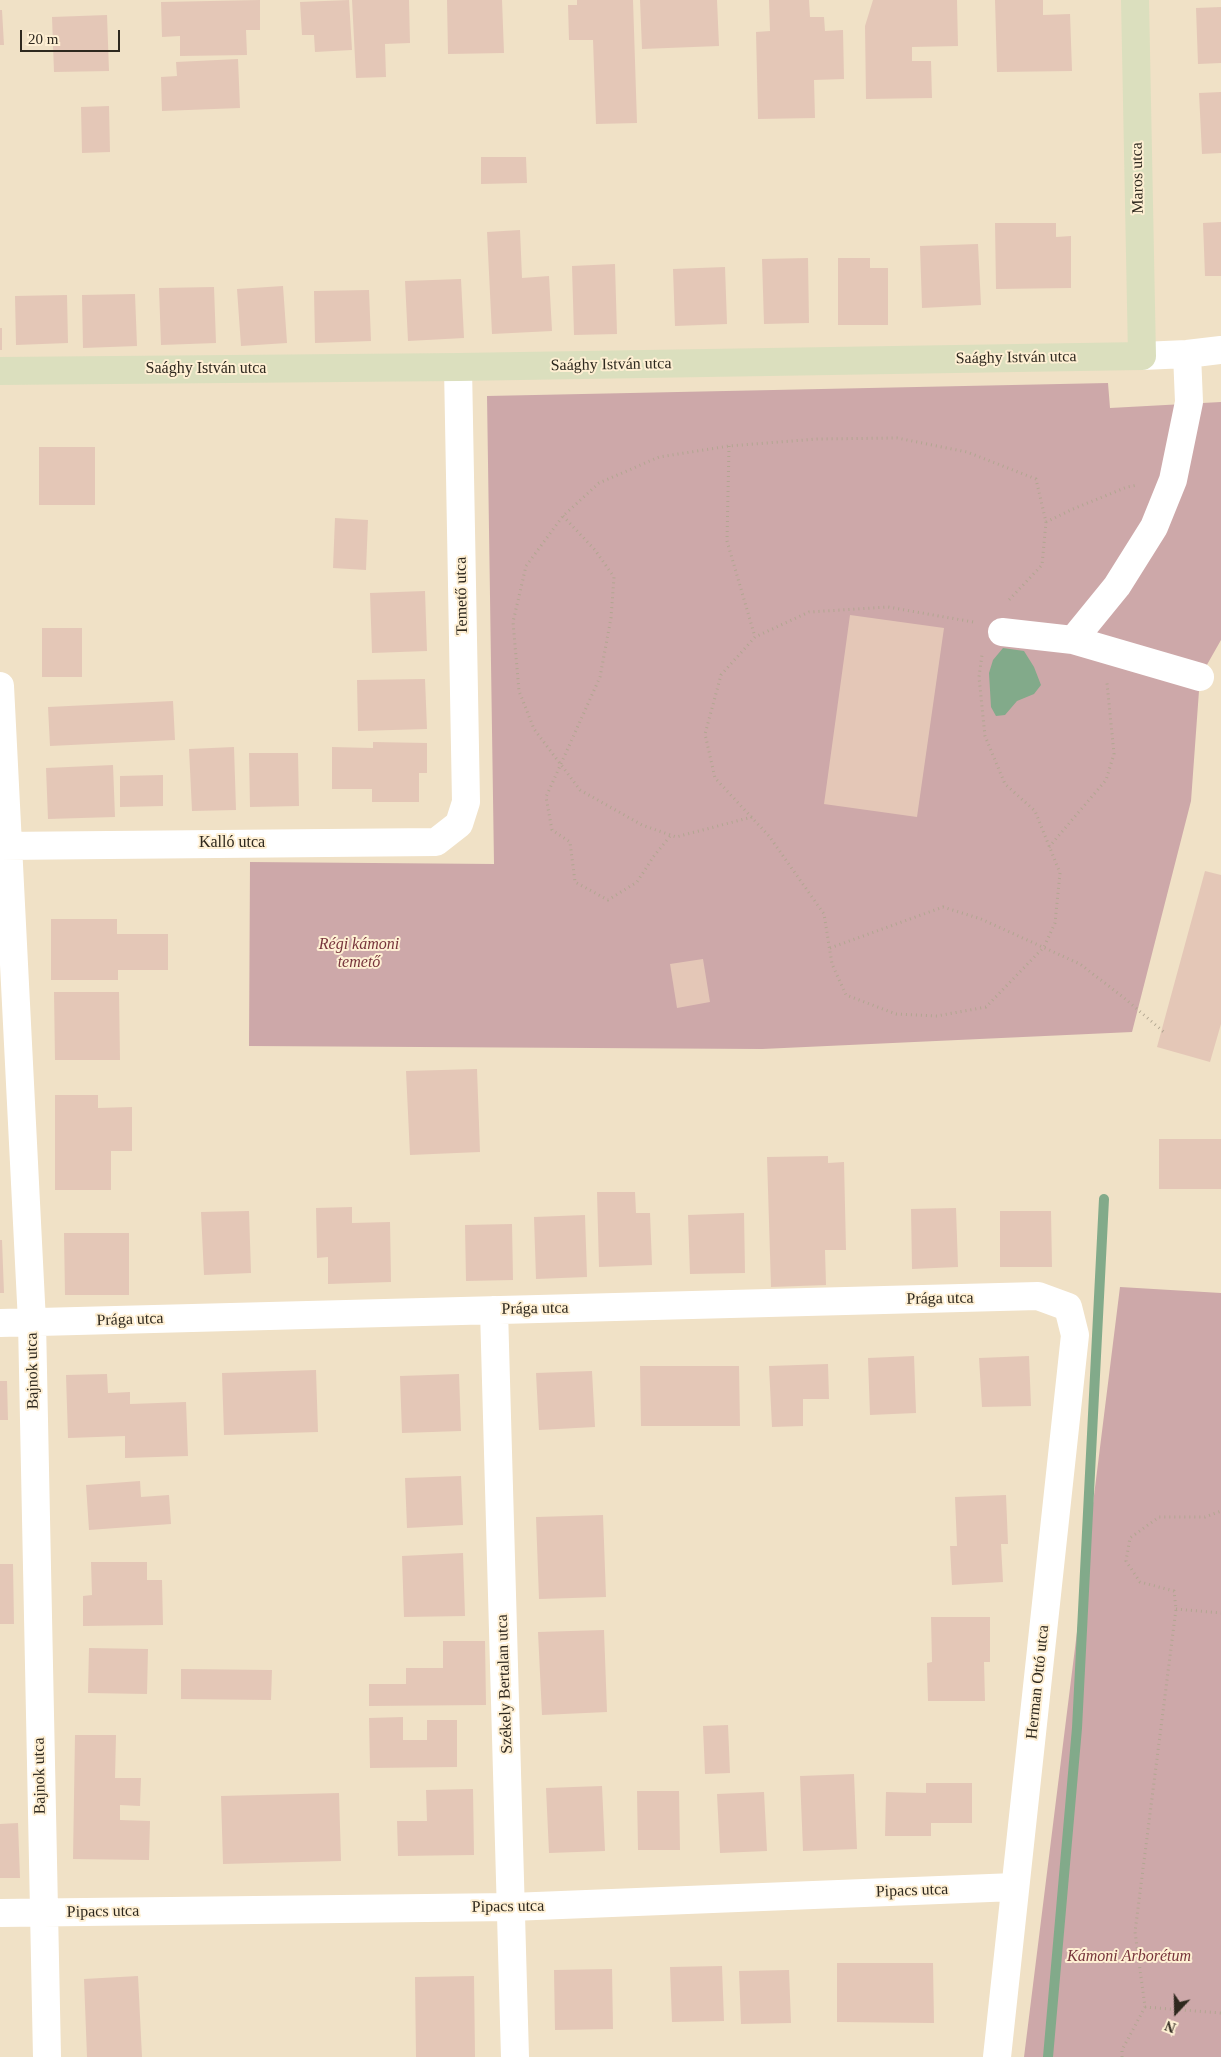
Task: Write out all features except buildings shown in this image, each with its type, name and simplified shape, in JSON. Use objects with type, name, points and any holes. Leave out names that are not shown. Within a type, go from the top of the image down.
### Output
[{"type":"street","name":"Maros utca","points":[[1135,0],[1142,356]]},
{"type":"street","name":"Saághy István utca","points":[[0,371],[458,367],[1142,356],[1221,350]]},
{"type":"street","points":[[1073,640],[1123,578],[1154,527],[1173,480],[1189,402],[1187,354]]},
{"type":"street","name":"Temető utca","points":[[458,367],[466,802],[459,824]]},
{"type":"street","points":[[994,629],[1073,640],[1200,677]]},
{"type":"street","name":"Bajnok utca","points":[[0,686],[4,845],[32,1322],[47,2057]]},
{"type":"street","name":"Kalló utca","points":[[4,845],[436,842],[459,824]]},
{"type":"street","name":"Prága utca","points":[[0,1323],[1038,1296],[1068,1307]]},
{"type":"street","name":"Herman Ottó utca","points":[[997,2057],[1075,1335],[1068,1307]]},
{"type":"street","name":"Székely Bertalan utca","points":[[494,1310],[514,2057]]},
{"type":"street","name":"Pipacs utca","points":[[0,1914],[511,1908],[1015,1887]]},
{"type":"path","points":[[752,817],[676,837],[642,825],[580,790],[534,728],[519,692],[513,622],[526,566],[563,516],[599,483],[659,457],[729,446],[817,439],[897,438],[967,452],[1036,479],[1046,522],[1042,565],[994,629],[979,677],[985,736],[1005,784],[1035,811],[1060,873],[1055,923],[1044,947],[986,1007],[937,1016],[896,1014],[846,995],[832,964],[824,914],[769,836],[752,817],[715,778],[705,734],[721,675],[755,637],[809,612],[888,607],[961,618],[994,629]]},
{"type":"path","points":[[729,446],[727,541],[755,637]]},
{"type":"path","points":[[1046,522],[1127,487],[1173,480]]},
{"type":"path","points":[[563,516],[595,550],[614,577],[611,618],[600,676],[546,797],[552,830],[570,842],[575,882],[608,900],[637,882],[671,835]]},
{"type":"path","points":[[1049,847],[1106,780],[1114,754],[1106,672],[1113,651]]},
{"type":"path","points":[[830,948],[943,907],[981,919],[1080,964],[1165,1033]]},
{"type":"path","points":[[1122,2057],[1122,2050],[1144,2007],[1135,1932],[1176,1609],[1174,1591],[1140,1582],[1126,1561],[1130,1538],[1159,1517],[1205,1516],[1221,1511]]},
{"type":"path","points":[[1176,1609],[1221,1613]]},
{"type":"path","points":[[1144,2007],[1221,2013]]},
{"type":"green space","name":"Régi kámoni temető","points":[[1108,383],[1110,408],[1221,402],[1221,640],[1200,677],[1191,801],[1132,1032],[762,1049],[249,1046],[250,862],[494,864],[487,396]]},
{"type":"green space","name":"Kámoni Arborétum","points":[[1120,1287],[1221,1293],[1221,2057],[1024,2057]]},
{"type":"shaded area","points":[[1003,648],[1024,651],[1034,667],[1041,685],[1034,694],[1017,701],[1005,715],[996,716],[991,707],[989,673],[993,660]]},
{"type":"waterway","points":[[1048,2057],[1077,1728],[1104,1199]]}]
